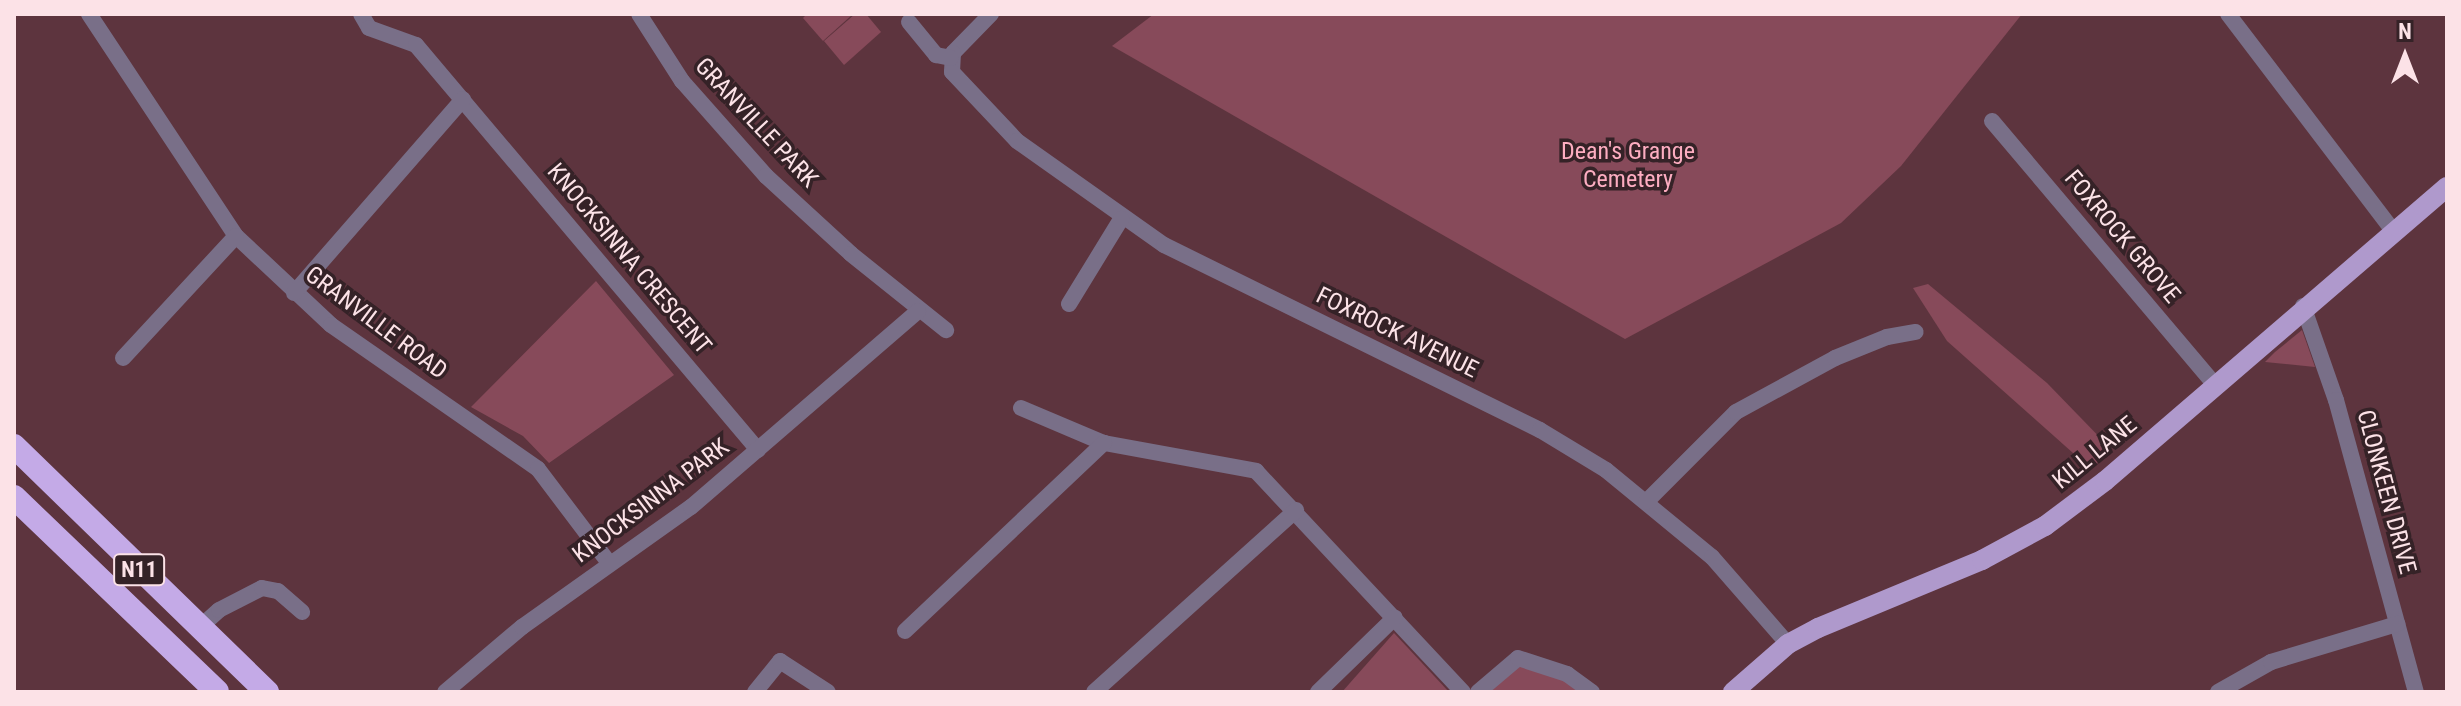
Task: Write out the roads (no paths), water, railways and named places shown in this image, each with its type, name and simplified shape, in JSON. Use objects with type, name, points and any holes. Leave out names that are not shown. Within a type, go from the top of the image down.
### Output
[{"type":"highway","name":"N11","points":[[14,446],[198,629],[267,692]]},
{"type":"highway","name":"N11","points":[[14,497],[217,692]]},
{"type":"main road","name":"KILL LANE","points":[[1733,692],[1788,644],[1875,601],[2013,546],[2105,481],[2392,229],[2447,187]]},
{"type":"main road","points":[[2421,206],[2447,205]]},
{"type":"street","name":"GRANVILLE ROAD","points":[[89,14],[236,236],[294,293],[538,469],[609,563]]},
{"type":"street","name":"GRANVILLE PARK","points":[[639,14],[703,105],[766,176],[851,254],[918,311],[946,330]]},
{"type":"street","points":[[909,22],[936,55],[951,58],[991,14]]},
{"type":"street","points":[[2228,14],[2392,229]]},
{"type":"street","name":"KNOCKSINNA CRESCENT","points":[[365,21],[416,45],[758,450]]},
{"type":"street","name":"FOXROCK AVENUE","points":[[951,58],[955,77],[984,109],[1121,219],[1540,430],[1606,470],[1712,557],[1788,644]]},
{"type":"street","points":[[294,293],[463,99]]},
{"type":"street","name":"FOXROCK GROVE","points":[[1992,121],[2215,385]]},
{"type":"street","points":[[1069,304],[1121,219]]},
{"type":"street","points":[[123,358],[236,236]]},
{"type":"street","name":"CLONKEEN DRIVE","points":[[2303,306],[2336,400],[2416,692]]},
{"type":"street","name":"KNOCKSINNA PARK","points":[[446,692],[609,563],[691,507],[918,311]]},
{"type":"street","points":[[1646,502],[1736,412],[1835,358],[1887,337],[1916,332]]},
{"type":"street","points":[[1021,408],[1104,443],[1256,471],[1296,510],[1463,692]]},
{"type":"street","points":[[905,631],[1104,443]]},
{"type":"street","points":[[1094,692],[1296,510]]},
{"type":"street","points":[[198,629],[219,610],[262,588],[278,591],[302,612]]},
{"type":"street","points":[[1321,691],[1395,617]]},
{"type":"street","points":[[2225,690],[2271,662],[2397,624]]},
{"type":"street","points":[[1478,692],[1518,658],[1567,674],[1592,692]]},
{"type":"street","points":[[755,692],[780,661],[828,692]]},
{"type":"park label","name":"Dean's Grange Cemetery","points":[[1628,166]]}]
